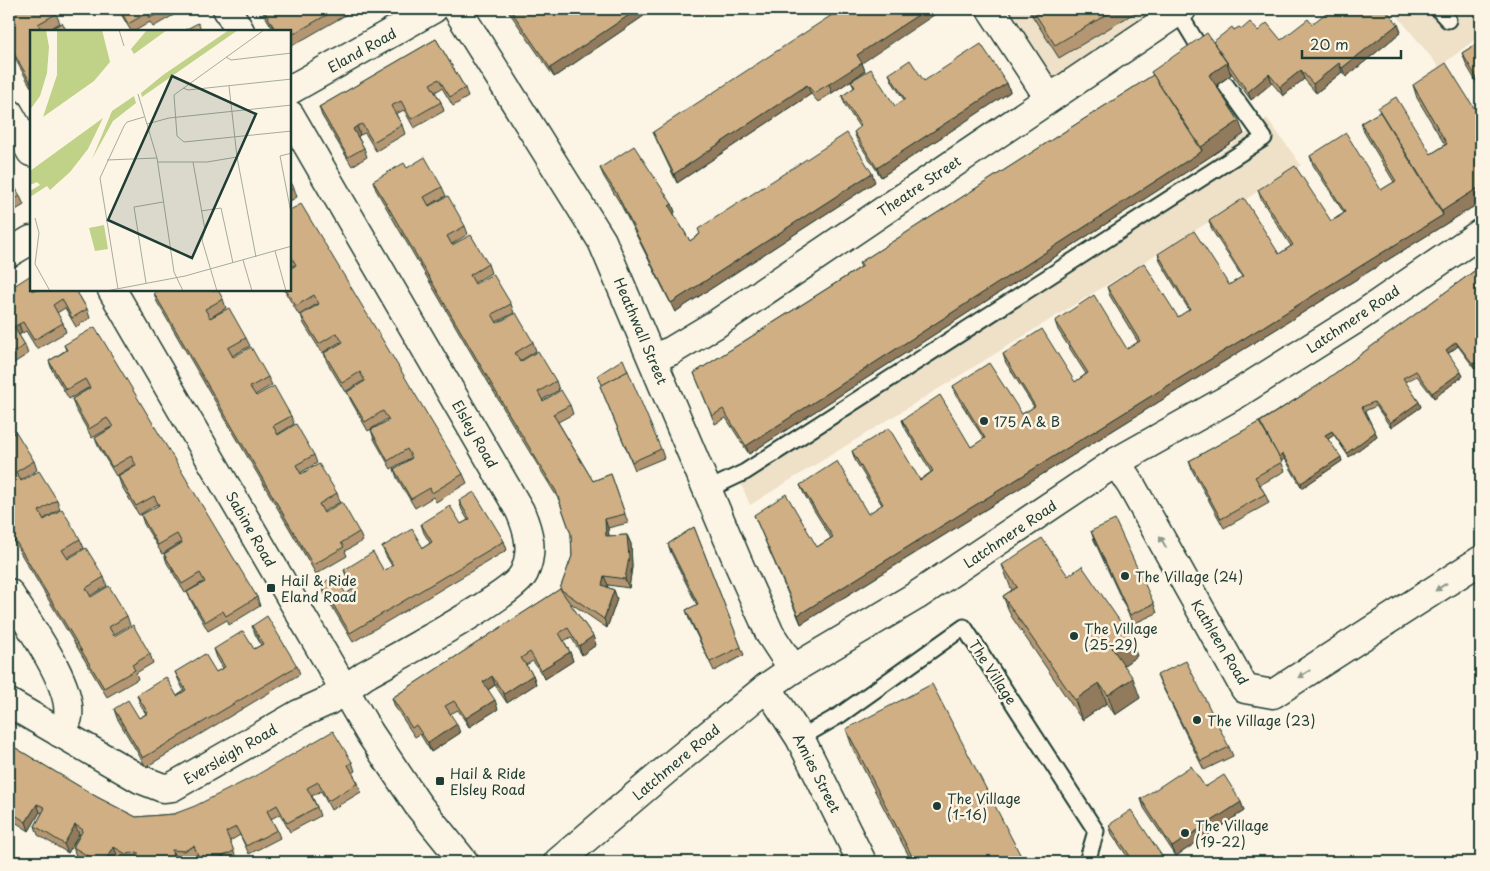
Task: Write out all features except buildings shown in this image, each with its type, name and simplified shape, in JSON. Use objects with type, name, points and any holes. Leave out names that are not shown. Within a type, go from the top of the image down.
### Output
[{"type":"main road","points":[[227,9],[239,30]]},
{"type":"main road","name":"Eland Road","points":[[291,89],[433,9]]},
{"type":"main road","name":"Heathwall Street","points":[[457,9],[602,241],[770,634],[793,669]]},
{"type":"main road","points":[[990,9],[1049,98]]},
{"type":"main road","name":"Theatre Street","points":[[653,358],[671,351],[716,324],[1180,10]]},
{"type":"main road","points":[[9,113],[30,150]]},
{"type":"main road","name":"Elsley Road","points":[[291,117],[520,511],[528,530],[531,548],[524,575],[500,596],[365,675],[346,691]]},
{"type":"main road","name":"Latchmere Road","points":[[558,862],[767,687],[793,669],[924,591],[1116,462],[1237,394],[1352,321],[1481,233]]},
{"type":"main road","points":[[9,253],[30,241]]},
{"type":"main road","name":"Sabine Road","points":[[113,291],[397,776],[464,862]]},
{"type":"main road","name":"Kathleen Road","points":[[1116,462],[1131,485],[1245,688],[1274,694],[1481,560]]},
{"type":"main road","points":[[9,593],[60,676],[68,704],[68,717],[60,733]]},
{"type":"main road","name":"Amies Street","points":[[767,687],[800,738],[862,862]]},
{"type":"main road","name":"Eversleigh Road","points":[[9,703],[140,780],[163,788],[172,787],[299,714],[346,691]]},
{"type":"lane","points":[[1180,10],[1200,50]]},
{"type":"lane","points":[[707,490],[745,472],[1264,138],[1226,84]]},
{"type":"lane","name":"The Village","points":[[800,738],[840,715],[964,627],[1096,832],[1087,862]]},
{"type":"shaded area","points":[[1001,9],[1173,9],[1062,81],[1043,76]]},
{"type":"shaded area","points":[[1392,9],[1481,9],[1481,35],[1439,67]]},
{"type":"shaded area","points":[[1267,118],[1301,165],[750,505],[735,470],[1209,161]]},
{"type":"place","name":"175 A & B","points":[[984,421]]},
{"type":"place","name":"The Village (24)","points":[[1125,576]]},
{"type":"place","name":"Hail & Ride Eland Road","points":[[271,588]]},
{"type":"place","name":"The Village (25-29)","points":[[1074,636]]},
{"type":"place","name":"The Village (23)","points":[[1197,720]]},
{"type":"place","name":"Hail & Ride Elsley Road","points":[[440,781]]},
{"type":"place","name":"The Village (1-16)","points":[[937,806]]},
{"type":"place","name":"The Village (19-22)","points":[[1185,833]]}]
